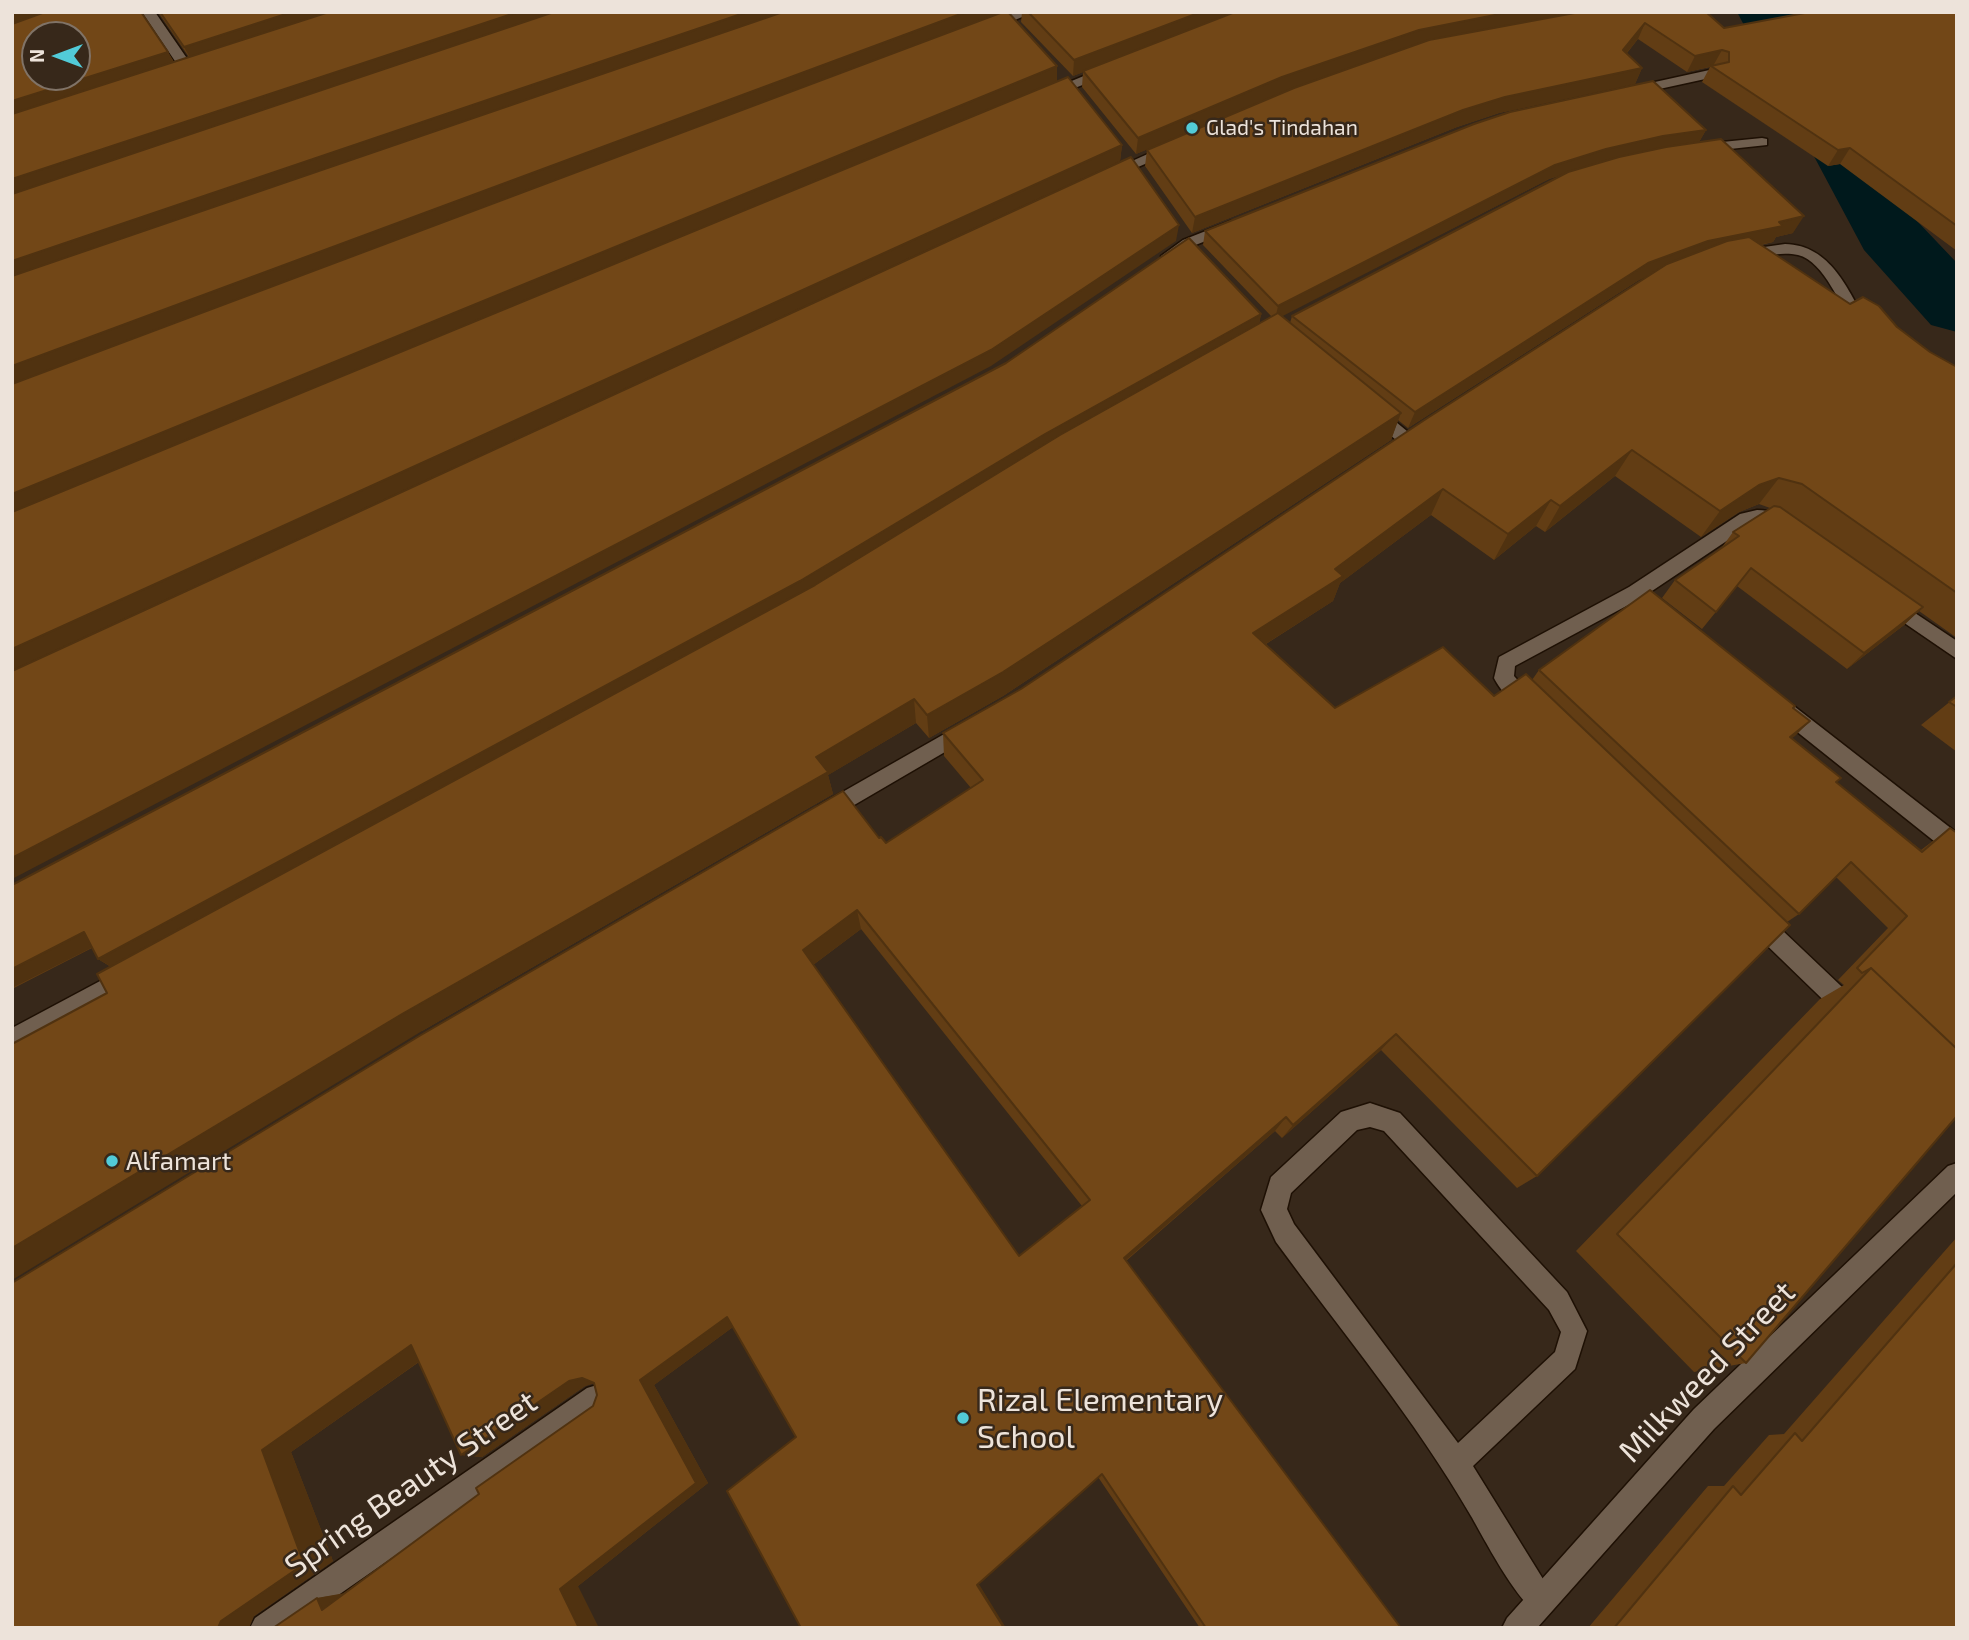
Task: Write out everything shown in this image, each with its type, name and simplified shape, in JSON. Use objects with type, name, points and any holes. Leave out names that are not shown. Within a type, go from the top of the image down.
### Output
[{"type":"street","points":[[148,12],[189,70]]},
{"type":"street","points":[[969,34],[1028,12]]},
{"type":"street","points":[[1031,100],[1119,66]]},
{"type":"street","points":[[1620,94],[1714,73]]},
{"type":"street","points":[[1095,181],[1184,142]]},
{"type":"street","points":[[1685,151],[1762,142]]},
{"type":"street","points":[[1154,266],[1188,243],[1240,223]]},
{"type":"street","points":[[1721,258],[1786,249],[1802,250],[1817,256],[1870,336]]},
{"type":"street","points":[[1365,406],[1407,440]]},
{"type":"street","points":[[1541,715],[1504,678],[1506,662],[1636,592],[1746,519],[1758,514],[1773,518],[1806,541]]},
{"type":"street","points":[[1870,589],[1957,652]]},
{"type":"street","points":[[1636,592],[1658,609]]},
{"type":"street","points":[[1764,694],[1957,846]]},
{"type":"street","points":[[805,823],[987,718]]},
{"type":"street","points":[[1739,904],[1868,1027]]},
{"type":"street","points":[[12,1041],[146,968]]},
{"type":"street","points":[[1456,1463],[1566,1360],[1574,1331],[1558,1301],[1391,1121],[1370,1115],[1350,1120],[1280,1186],[1275,1210],[1285,1233],[1456,1463],[1506,1549],[1541,1600]]},
{"type":"street","name":"Milkweed Street","points":[[1517,1628],[1703,1419],[1957,1175]]},
{"type":"street","name":"Spring Beauty Street","points":[[265,1628],[597,1398]]},
{"type":"building","points":[[45,12],[141,12],[168,52],[91,76],[91,21],[21,21],[21,91],[44,91],[12,101],[12,24]]},
{"type":"building","points":[[160,12],[292,12],[184,47]]},
{"type":"building","points":[[329,12],[518,12],[12,179],[12,114],[83,91],[91,91],[91,89]]},
{"type":"building","points":[[554,12],[747,12],[12,261],[12,194]]},
{"type":"building","points":[[783,12],[966,12],[12,366],[12,276]]},
{"type":"building","points":[[1008,12],[1057,66],[12,494],[12,384]]},
{"type":"building","points":[[1028,12],[1201,12],[1074,60]]},
{"type":"building","points":[[1235,12],[1510,12],[1419,30],[1282,77],[1138,138],[1083,71]]},
{"type":"building","points":[[1580,12],[1706,12],[1724,28],[1810,12],[1957,12],[1957,226],[1850,148],[1838,150],[1711,66],[1729,62],[1729,52],[1722,50],[1695,56],[1645,23],[1623,50],[1642,68],[1505,97],[1463,110],[1195,217],[1147,150],[1294,88],[1429,40]]},
{"type":"building","points":[[1068,77],[1122,145],[12,649],[12,512]]},
{"type":"building","points":[[1653,81],[1706,130],[1663,136],[1606,149],[1555,165],[1278,306],[1205,231],[1474,124],[1510,112]]},
{"type":"building","points":[[1721,139],[1804,216],[1779,222],[1783,226],[1708,241],[1648,263],[1415,412],[1292,316],[1568,172],[1619,157]]},
{"type":"building","points":[[1131,157],[1179,225],[991,350],[12,858],[12,671]]},
{"type":"building","points":[[1749,237],[1850,304],[1863,297],[1879,306],[1897,327],[1930,352],[1957,367],[1957,593],[1802,484],[1779,478],[1759,485],[1720,511],[1632,450],[1560,506],[1551,500],[1508,534],[1443,489],[1335,569],[1343,576],[1253,633],[1335,708],[1443,647],[1494,696],[1526,674],[1790,925],[1537,1176],[1396,1034],[1293,1125],[1286,1117],[1124,1258],[1401,1628],[1206,1628],[1102,1474],[977,1585],[1004,1628],[801,1628],[727,1491],[796,1437],[727,1317],[640,1380],[696,1483],[560,1589],[579,1628],[273,1628],[317,1598],[322,1610],[479,1494],[476,1488],[593,1406],[597,1395],[594,1383],[582,1378],[569,1381],[461,1455],[411,1345],[262,1450],[304,1564],[221,1621],[218,1628],[12,1628],[12,1283],[421,1035],[843,791],[879,838],[886,843],[983,780],[943,733],[1021,689],[1426,419],[1667,264],[1727,241]],"holes":[[[857,910],[1090,1200],[1019,1256],[803,950]]]},
{"type":"building","points":[[1189,238],[1261,314],[1045,434],[800,581],[98,959],[84,932],[12,969],[12,885],[1006,363]]},
{"type":"building","points":[[1278,313],[1401,413],[1003,672],[927,715],[914,699],[816,757],[828,772],[402,1014],[12,1248],[12,1044],[107,993],[97,974],[815,585],[1060,435]]},
{"type":"building","points":[[1774,506],[1780,507],[1923,607],[1864,653],[1751,568],[1716,612],[1675,580],[1739,536],[1733,532]]},
{"type":"building","points":[[1650,590],[1795,706],[1793,708],[1810,721],[1790,737],[1841,778],[1836,782],[1922,852],[1950,828],[1957,833],[1957,1049],[1871,968],[1862,973],[1857,968],[1907,916],[1851,862],[1799,914],[1539,670]]},
{"type":"building","points":[[1957,696],[1957,707],[1949,702]]},
{"type":"building","points":[[1871,968],[1957,1049],[1957,1116],[1746,1363],[1617,1234]]},
{"type":"building","points":[[1957,1263],[1957,1628],[1614,1628],[1733,1486],[1741,1495],[1795,1433],[1802,1441]]},
{"type":"waterway","points":[[1767,12],[1889,234],[1957,308]]},
{"type":"place","name":"Glad's Tindahan","points":[[1192,128]]},
{"type":"place","name":"Alfamart","points":[[112,1161]]},
{"type":"place","name":"Rizal Elementary School","points":[[963,1418]]}]
